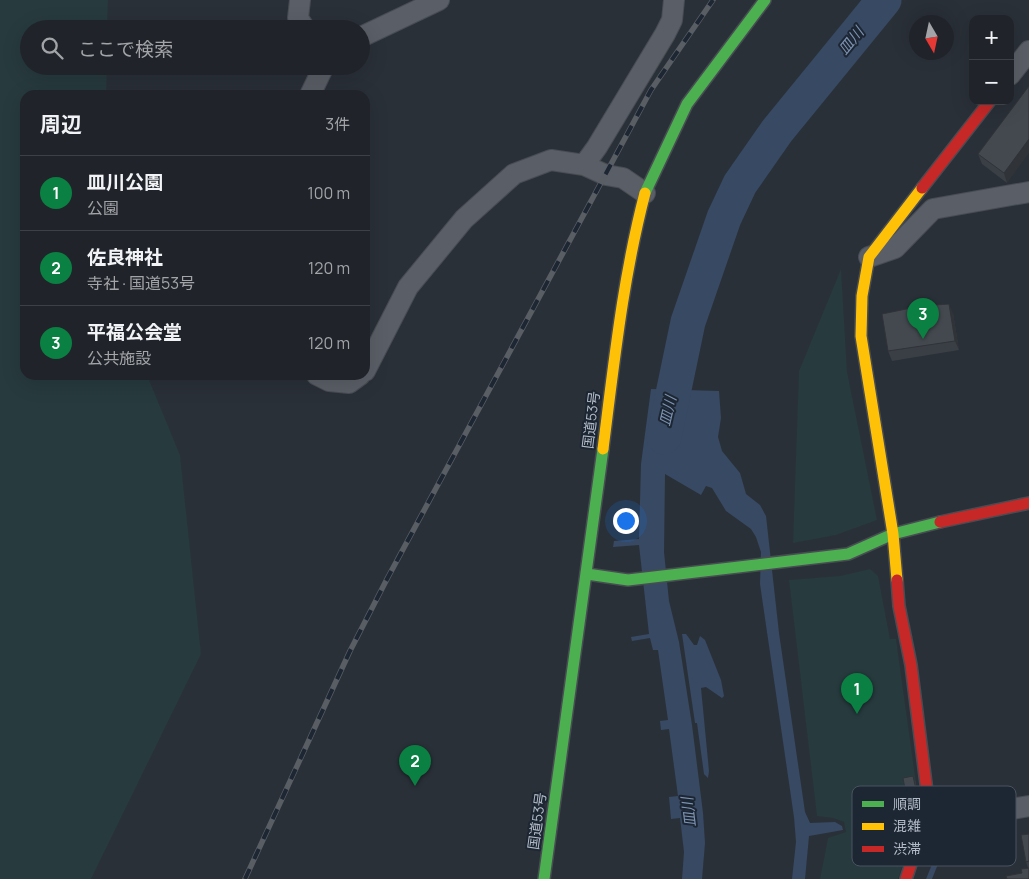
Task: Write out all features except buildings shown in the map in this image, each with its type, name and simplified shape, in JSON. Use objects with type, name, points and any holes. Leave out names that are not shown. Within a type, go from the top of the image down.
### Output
[{"type":"main road","name":"国道53号","points":[[544,879],[587,574],[618,325],[635,232],[645,193],[687,104],[765,0]]},
{"type":"main road","points":[[926,786],[911,665],[899,606],[893,534],[861,336],[862,296],[869,257],[987,105]]},
{"type":"main road","points":[[587,574],[628,580],[848,554],[893,534],[958,517],[1029,503]]},
{"type":"main road","points":[[906,879],[910,866]]},
{"type":"street","points":[[299,20],[300,0]]},
{"type":"street","points":[[370,33],[440,0]]},
{"type":"street","points":[[584,164],[597,147],[665,34],[672,20],[674,0]]},
{"type":"street","points":[[1014,70],[1029,51]]},
{"type":"street","points":[[312,90],[320,75]]},
{"type":"street","points":[[370,361],[408,287],[464,219],[514,174],[550,160],[584,164],[606,175],[623,178],[645,193]]},
{"type":"street","points":[[924,187],[933,209]]},
{"type":"street","points":[[869,257],[895,248],[933,209],[1029,192]]},
{"type":"street","points":[[327,380],[350,383],[354,380]]},
{"type":"street","points":[[1016,808],[1029,806]]},
{"type":"green space","points":[[0,0],[108,0],[107,20],[20,20],[20,75],[107,75],[106,90],[20,90],[20,380],[149,380],[180,455],[201,654],[91,879],[0,879]]},
{"type":"green space","points":[[841,269],[847,372],[877,520],[836,535],[793,543],[799,371]]},
{"type":"green space","points":[[870,569],[878,576],[890,639],[896,639],[916,786],[852,786],[852,866],[902,866],[898,879],[820,879],[828,838],[846,832],[844,822],[833,818],[817,816],[789,580],[840,576]]},
{"type":"water","points":[[651,389],[719,391],[721,418],[718,437],[722,451],[740,473],[746,494],[760,505],[766,516],[779,633],[805,812],[810,823],[835,822],[842,826],[843,830],[809,836],[805,879],[792,879],[796,842],[794,817],[760,584],[761,552],[756,537],[751,529],[726,511],[712,488],[706,486],[701,495],[665,474],[664,552],[669,601],[679,642],[692,725],[705,843],[702,879],[682,879],[684,852],[680,818],[671,819],[669,797],[678,796],[669,729],[661,730],[660,721],[668,720],[658,650],[653,650],[650,638],[632,641],[631,637],[649,634],[639,545],[613,547],[614,541],[639,539],[641,464]]},
{"type":"water","points":[[682,634],[686,634],[694,645],[697,645],[700,636],[705,640],[721,680],[724,696],[722,698],[706,687],[701,688],[709,771],[708,778],[704,774]]},
{"type":"waterway","name":"皿川","points":[[664,437],[688,322],[724,218],[740,184],[777,131],[884,0]]},
{"type":"waterway","points":[[929,879],[934,866]]},
{"type":"railway","points":[[245,879],[350,651],[387,579],[651,90],[713,0]]},
{"type":"traffic: fast","points":[[645,193],[687,104],[765,0]]},
{"type":"traffic: fast","points":[[544,879],[603,449]]},
{"type":"traffic: fast","points":[[587,574],[628,580],[848,554],[893,534],[940,522]]},
{"type":"traffic: slow","points":[[897,580],[893,534],[861,336],[862,296],[869,257],[922,188]]},
{"type":"traffic: slow","points":[[603,449],[625,288],[645,193]]},
{"type":"traffic: jam","points":[[922,188],[987,105]]},
{"type":"traffic: jam","points":[[940,522],[1029,503]]},
{"type":"traffic: jam","points":[[897,580],[899,606],[911,665],[926,786]]},
{"type":"traffic: jam","points":[[906,879],[910,866]]},
{"type":"place","name":"平福公会堂","points":[[923,339]]},
{"type":"place","name":"皿川公園","points":[[857,714]]},
{"type":"place","name":"佐良神社","points":[[415,786]]}]
